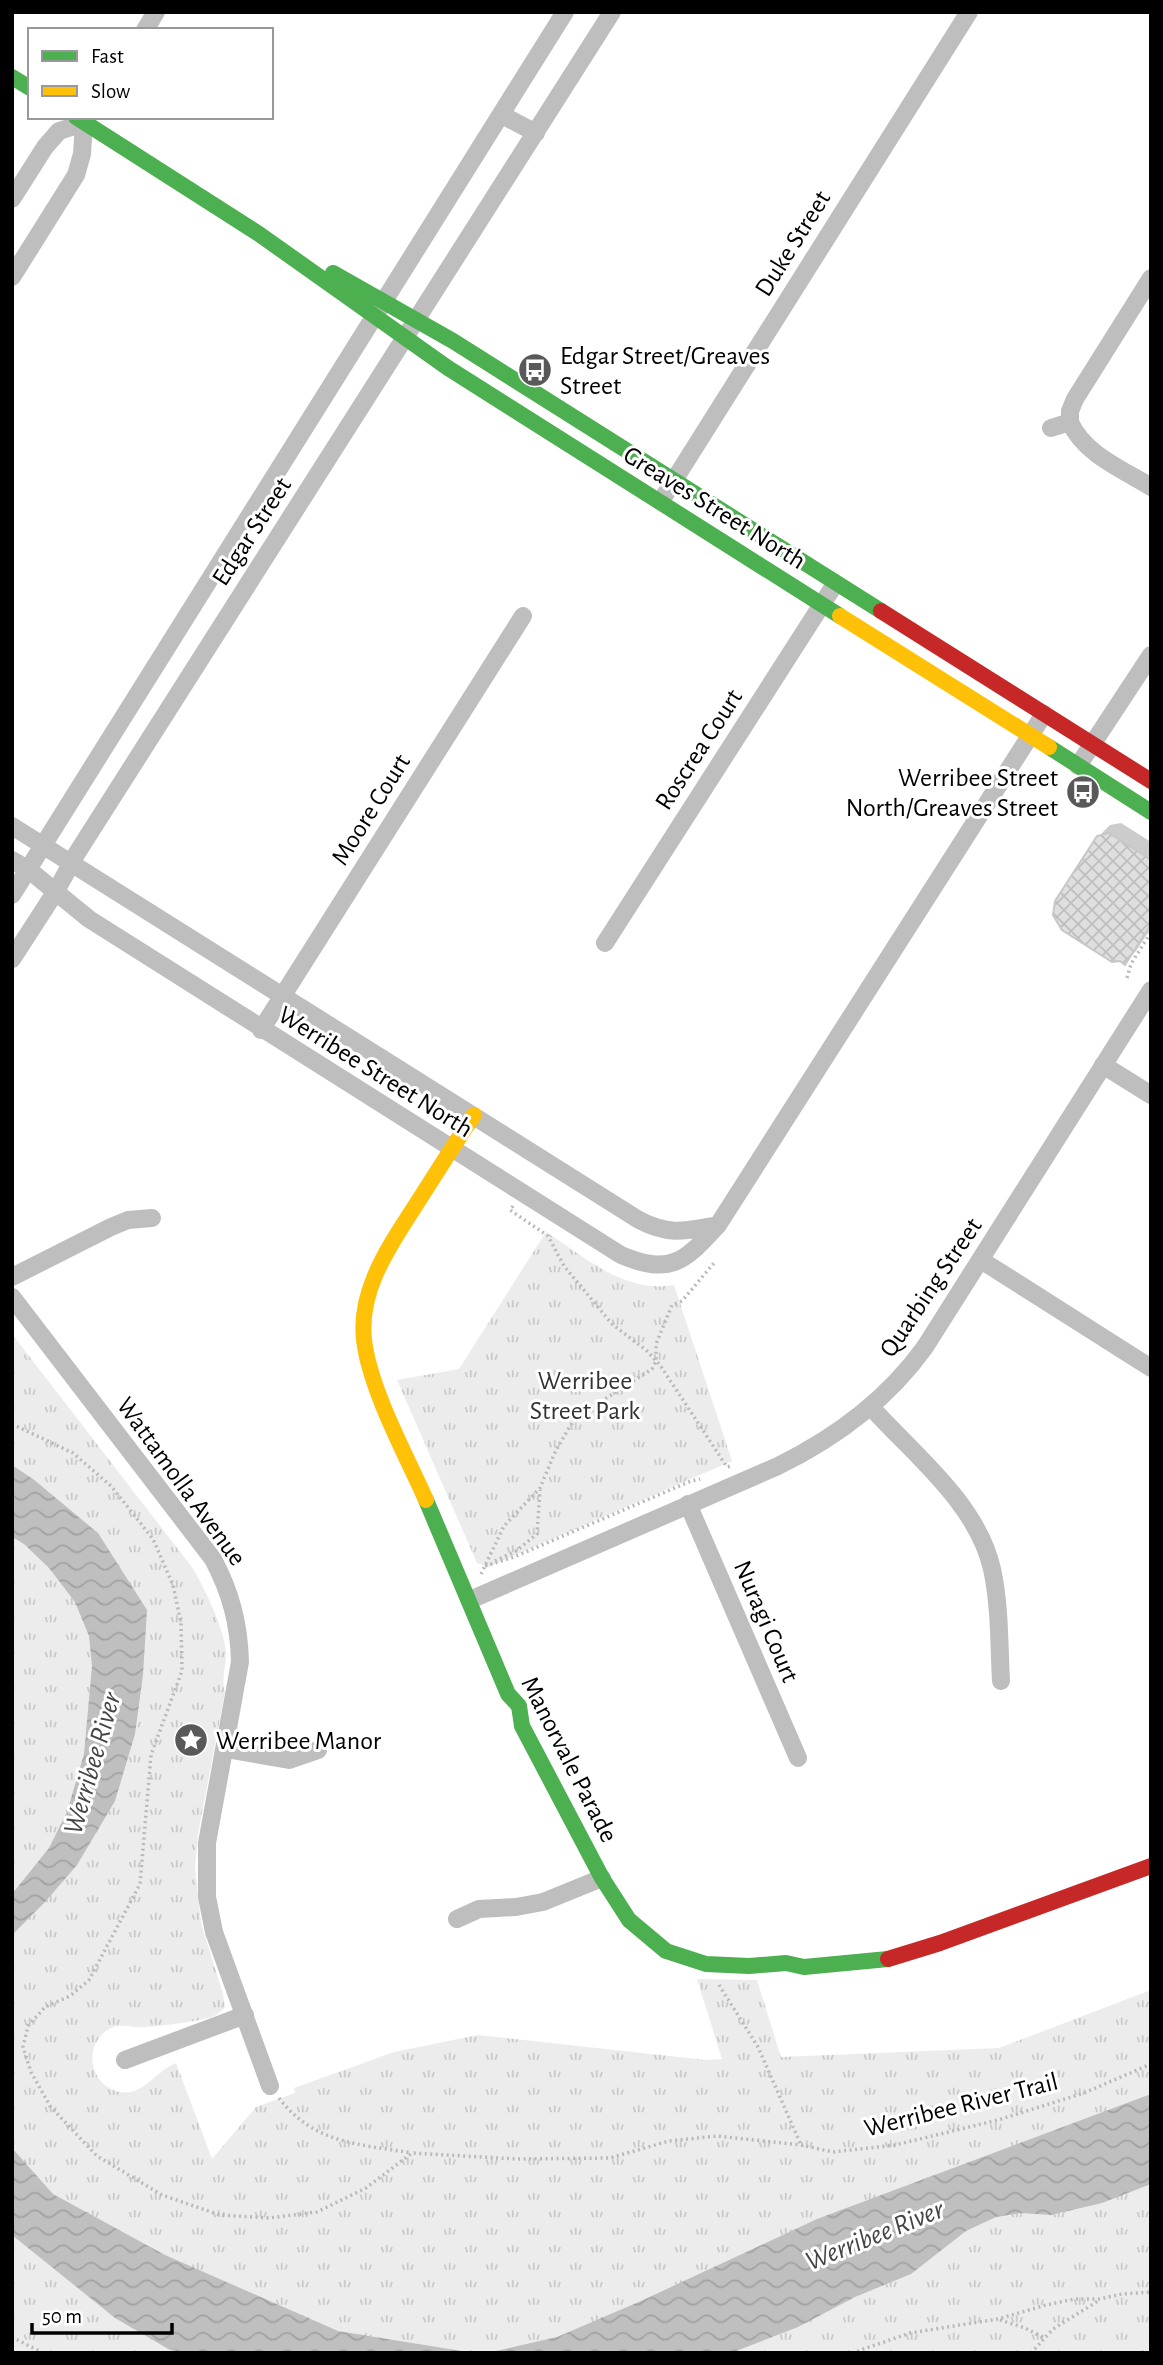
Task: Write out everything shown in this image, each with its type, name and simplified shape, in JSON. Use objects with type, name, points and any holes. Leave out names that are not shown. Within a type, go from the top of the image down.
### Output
[{"type":"street","points":[[146,28],[156,12]]},
{"type":"street","name":"Edgar Street","points":[[12,895],[376,318],[565,12]]},
{"type":"street","name":"Edgar Street","points":[[12,959],[612,12]]},
{"type":"street","name":"Duke Street","points":[[661,502],[969,12]]},
{"type":"street","points":[[12,77],[28,87]]},
{"type":"street","points":[[502,115],[536,133]]},
{"type":"street","points":[[12,199],[58,131],[83,119],[82,154],[76,175],[12,277]]},
{"type":"street","name":"Greaves Street North","points":[[83,119],[259,234],[460,376],[1151,812]]},
{"type":"street","name":"Greaves Street North","points":[[259,234],[416,318],[1151,781]]},
{"type":"street","points":[[1151,278],[1070,411],[1070,422],[1075,434],[1085,445],[1151,487]]},
{"type":"street","points":[[1051,428],[1070,422]]},
{"type":"street","name":"Roscrea Court","points":[[605,943],[835,584]]},
{"type":"street","name":"Moore Court","points":[[261,1030],[523,616]]},
{"type":"street","points":[[1079,766],[1151,655]]},
{"type":"street","name":"Werribee Street North","points":[[12,860],[29,870],[89,919],[621,1255],[642,1264],[671,1264],[690,1255],[718,1225],[1044,714]]},
{"type":"street","name":"Werribee Street North","points":[[12,826],[659,1230],[682,1231],[718,1225]]},
{"type":"street","name":"Quarbing Street","points":[[470,1600],[745,1480],[828,1440],[871,1407],[909,1369],[1151,990]]},
{"type":"street","points":[[1103,1065],[1151,1095]]},
{"type":"street","name":"Manorvale Parade","points":[[474,1115],[387,1250],[374,1277],[363,1320],[368,1364],[508,1694],[519,1706],[522,1726],[602,1878],[629,1920],[666,1951],[706,1964],[749,1966],[786,1963],[813,1967],[887,1959],[940,1943],[1151,1866]]},
{"type":"street","points":[[12,1277],[111,1227],[128,1220],[152,1218]]},
{"type":"street","points":[[981,1260],[1151,1368]]},
{"type":"street","name":"Wattamolla Avenue","points":[[12,1297],[213,1559],[234,1607],[239,1633],[240,1662],[207,1843],[207,1897],[214,1932],[270,2086]]},
{"type":"street","points":[[871,1407],[954,1496],[974,1526],[992,1566],[998,1602],[1001,1681]]},
{"type":"street","name":"Nuragi Court","points":[[688,1504],[798,1758]]},
{"type":"street","points":[[226,1749],[289,1760],[318,1750]]},
{"type":"street","points":[[457,1919],[479,1909],[543,1902],[602,1878]]},
{"type":"street","points":[[125,2060],[245,2015]]},
{"type":"path","points":[[1127,978],[1131,964],[1151,932]]},
{"type":"path","points":[[522,1192],[510,1210],[548,1236],[564,1266],[612,1324],[648,1351],[660,1365],[727,1467],[738,1463],[745,1480]]},
{"type":"path","points":[[485,1566],[516,1551],[537,1534],[540,1488],[556,1450],[575,1418],[652,1369],[656,1362],[656,1344],[672,1305],[682,1301],[714,1263]]},
{"type":"path","points":[[12,1424],[73,1453],[111,1486],[153,1539],[173,1585],[181,1623],[182,1671],[151,1755],[140,1884],[89,1980],[70,1996],[45,2007],[28,2026],[23,2047],[31,2072],[50,2106],[97,2156],[162,2195],[220,2215],[269,2218],[317,2212],[366,2188],[412,2152]]},
{"type":"path","points":[[485,1566],[514,1557],[701,1479]]},
{"type":"path","points":[[470,1600],[504,1526],[540,1488]]},
{"type":"path","points":[[706,1964],[758,2047],[801,2145]]},
{"type":"path","name":"Werribee River Trail","points":[[270,2086],[291,2114],[309,2128],[339,2140],[412,2152],[516,2159],[610,2158],[669,2141],[717,2136],[801,2145],[833,2152],[895,2145],[998,2120],[1084,2093],[1151,2064]]},
{"type":"path","points":[[1031,2353],[1053,2329],[1100,2300],[1122,2294],[1151,2292]]},
{"type":"path","points":[[852,2353],[910,2333],[998,2319],[1075,2299],[1100,2300]]},
{"type":"path","points":[[998,2319],[1044,2338]]},
{"type":"path","points":[[12,2337],[43,2353]]},
{"type":"green space","name":"Werribee Street Park","points":[[546,1232],[622,1279],[656,1286],[674,1285],[732,1461],[488,1567],[477,1563],[397,1380],[459,1369]]},
{"type":"green space","points":[[12,1334],[191,1566],[213,1608],[225,1645],[225,1692],[198,1834],[195,1867],[201,1923],[225,2007],[214,2016],[197,2020],[148,2027],[111,2028],[99,2038],[93,2053],[94,2069],[103,2083],[111,2089],[130,2092],[146,2085],[176,2063],[212,2159],[256,2107],[295,2093],[294,2088],[394,2052],[478,2035],[706,2060],[722,2059],[697,1979],[757,1980],[781,2057],[999,2048],[1151,1990],[1151,2353],[12,2353]]},
{"type":"water","name":"Werribee River","points":[[12,1465],[98,1533],[147,1610],[143,1675],[135,1734],[115,1801],[77,1865],[12,1935],[12,1894],[49,1848],[67,1812],[84,1754],[92,1666],[89,1636],[75,1602],[49,1568],[24,1544],[12,1537]]},
{"type":"water","name":"Werribee River","points":[[1151,2094],[1151,2184],[1102,2203],[1051,2215],[1021,2213],[996,2217],[966,2231],[911,2274],[855,2297],[798,2327],[731,2353],[487,2353],[557,2337],[817,2219]]},
{"type":"water","points":[[12,2148],[53,2194],[165,2255],[338,2331],[474,2353],[192,2353],[170,2350],[115,2318],[12,2235]]},
{"type":"building","points":[[1109,833],[1151,860],[1151,924],[1125,965],[1120,961],[1112,962],[1062,930],[1053,915],[1055,901],[1097,836]]},
{"type":"traffic: fast","points":[[12,77],[28,87]]},
{"type":"traffic: fast","points":[[79,119],[259,234],[448,368],[840,616]]},
{"type":"traffic: fast","points":[[333,273],[453,341],[881,611]]},
{"type":"traffic: fast","points":[[1049,747],[1151,812]]},
{"type":"traffic: fast","points":[[426,1500],[508,1694],[519,1706],[522,1726],[602,1878],[629,1920],[666,1951],[706,1964],[749,1966],[786,1963],[804,1967],[888,1959]]},
{"type":"traffic: slow","points":[[840,616],[1049,747]]},
{"type":"traffic: slow","points":[[426,1500],[375,1385],[365,1347],[365,1307],[370,1288],[387,1251],[474,1115]]},
{"type":"traffic: jam","points":[[881,611],[1151,781]]},
{"type":"traffic: jam","points":[[888,1959],[940,1943],[1151,1866]]},
{"type":"place","name":"Edgar Street/Greaves Street","points":[[535,370]]},
{"type":"place","name":"Werribee Street North/Greaves Street","points":[[1083,792]]},
{"type":"place","name":"Werribee Manor","points":[[191,1740]]}]
